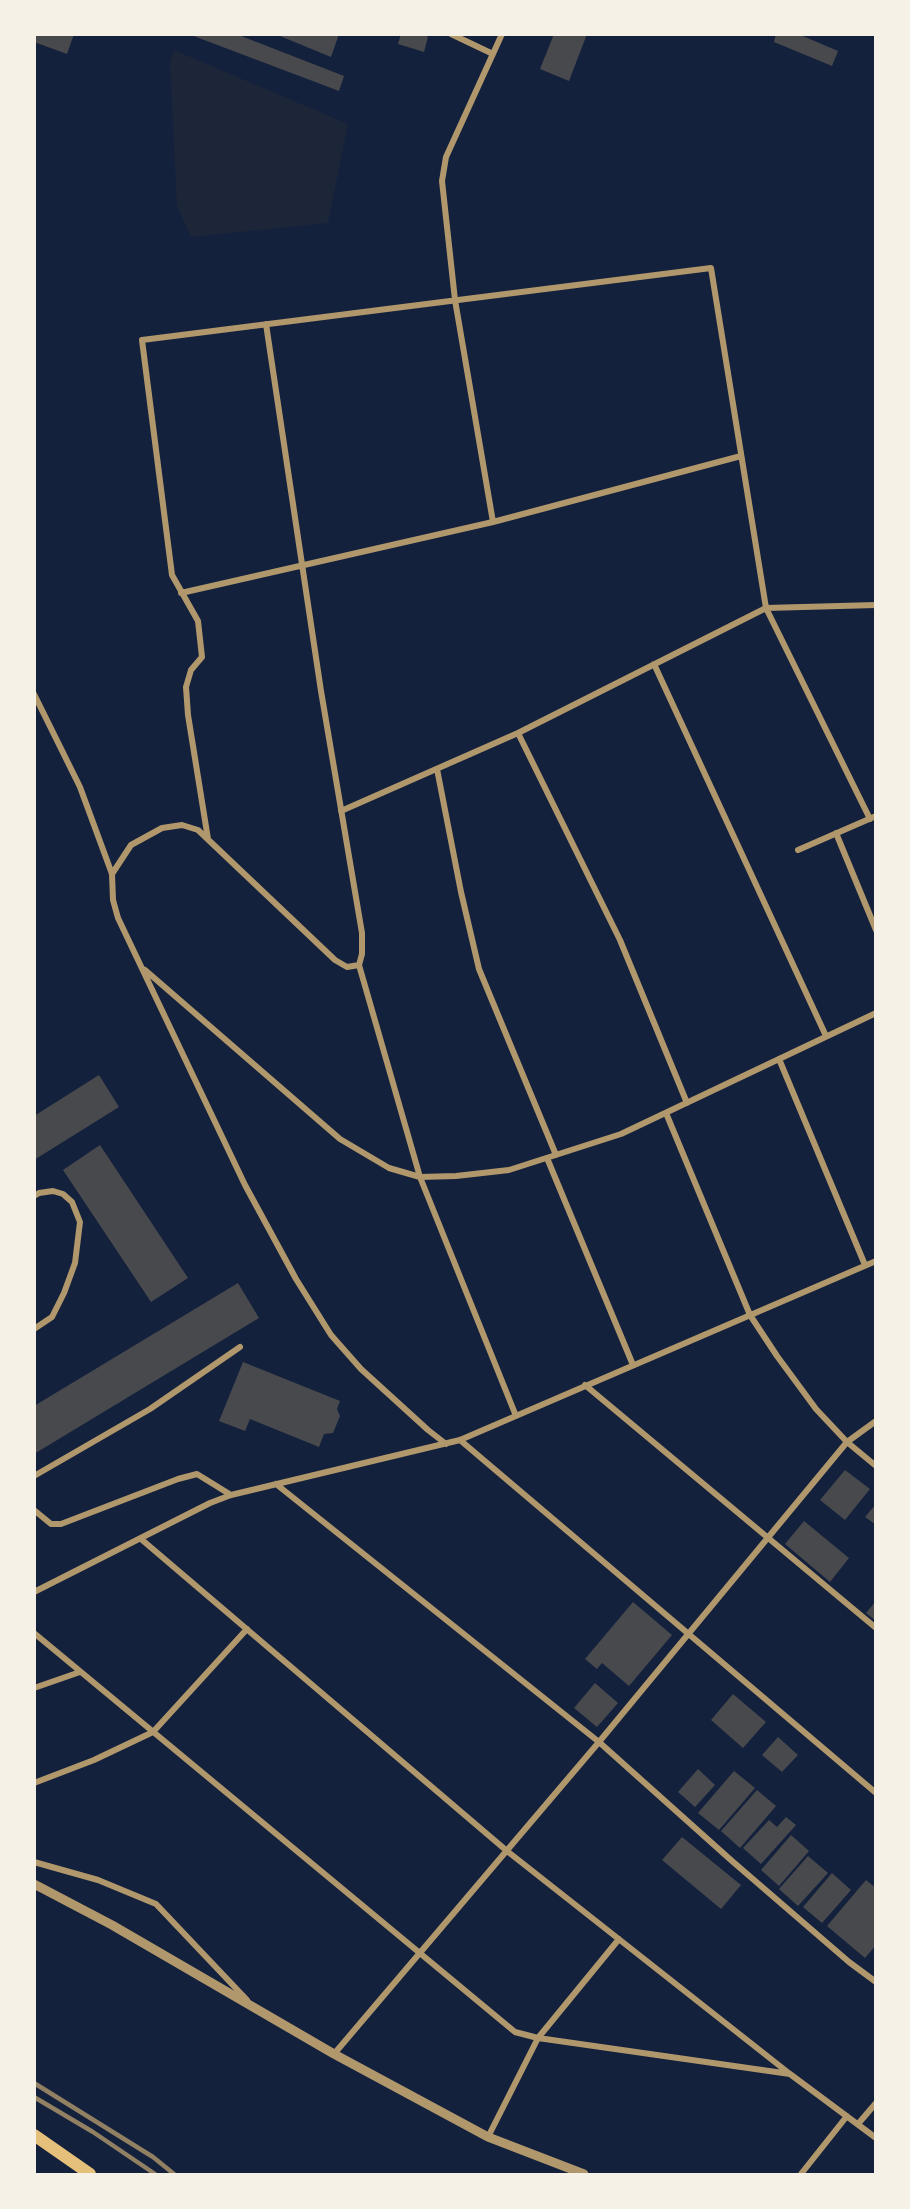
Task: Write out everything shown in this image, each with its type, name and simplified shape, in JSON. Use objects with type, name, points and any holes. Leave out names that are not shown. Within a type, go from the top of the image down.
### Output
[{"type":"main road","points":[[34,2135],[90,2175]]},
{"type":"street","points":[[451,34],[493,54]]},
{"type":"street","points":[[493,522],[455,300],[442,181],[446,158],[502,34]]},
{"type":"street","points":[[208,839],[188,715],[186,687],[192,670],[202,657],[198,621],[172,575],[142,340],[711,268],[766,608],[873,817],[798,850]]},
{"type":"street","points":[[266,324],[302,565],[362,933],[362,954],[358,965],[420,1177],[516,1416]]},
{"type":"street","points":[[181,592],[493,522],[741,456]]},
{"type":"street","points":[[341,811],[519,733],[766,608],[876,605]]},
{"type":"street","points":[[654,664],[826,1036]]},
{"type":"street","points":[[34,694],[80,787],[112,874],[113,900],[118,918],[245,1185],[296,1279],[331,1335],[361,1369],[446,1444]]},
{"type":"street","points":[[519,733],[620,940],[687,1102]]},
{"type":"street","points":[[437,769],[479,969],[556,1155]]},
{"type":"street","points":[[112,874],[131,845],[162,828],[182,825],[198,830],[335,960],[347,968],[358,965]]},
{"type":"street","points":[[836,833],[876,930]]},
{"type":"street","points":[[142,968],[340,1139],[389,1168],[420,1177],[456,1176],[509,1170],[621,1134],[876,1013]]},
{"type":"street","points":[[779,1059],[866,1265]]},
{"type":"street","points":[[666,1113],[750,1315],[816,1409],[847,1442],[876,1467]]},
{"type":"street","points":[[547,1158],[633,1365]]},
{"type":"street","points":[[34,1196],[53,1191],[63,1194],[72,1202],[80,1222],[75,1263],[64,1293],[52,1317],[34,1329]]},
{"type":"street","points":[[34,1592],[210,1503],[231,1495],[460,1440],[876,1261]]},
{"type":"street","points":[[34,1476],[150,1409],[240,1347]]},
{"type":"street","points":[[585,1386],[876,1628]]},
{"type":"street","points":[[334,2054],[769,1539],[847,1442],[876,1421]]},
{"type":"street","points":[[460,1440],[876,1793]]},
{"type":"street","points":[[34,1510],[51,1524],[61,1524],[178,1479],[197,1474],[231,1495]]},
{"type":"street","points":[[276,1485],[598,1742],[732,1861],[849,1962],[876,1982]]},
{"type":"street","points":[[141,1539],[507,1851],[790,2074],[876,2138]]},
{"type":"street","points":[[34,1783],[94,1760],[153,1732],[247,1629]]},
{"type":"street","points":[[34,1633],[514,2032],[537,2038],[790,2074]]},
{"type":"street","points":[[34,1688],[80,1671]]},
{"type":"street","points":[[34,1862],[98,1880],[156,1904],[255,2009]]},
{"type":"street","points":[[34,1884],[112,1925],[334,2054],[488,2137],[584,2175]]},
{"type":"street","points":[[488,2137],[537,2038],[619,1939]]},
{"type":"street","points":[[858,2124],[876,2103]]},
{"type":"street","points":[[801,2175],[848,2116]]},
{"type":"shaded area","points":[[174,50],[348,124],[328,223],[191,237],[177,206],[170,62]]},
{"type":"building","points":[[34,34],[74,34],[67,54],[34,42]]},
{"type":"building","points":[[236,34],[344,76],[339,91],[191,35]]},
{"type":"building","points":[[275,34],[339,34],[331,57]]},
{"type":"building","points":[[401,34],[421,34],[428,37],[424,52],[398,44]]},
{"type":"building","points":[[554,34],[587,34],[569,81],[540,69]]},
{"type":"building","points":[[776,34],[798,34],[838,51],[832,66],[774,42]]},
{"type":"building","points":[[99,1075],[119,1107],[34,1160],[34,1116]]},
{"type":"building","points":[[100,1145],[188,1278],[151,1302],[63,1170]]},
{"type":"building","points":[[238,1283],[259,1318],[34,1454],[34,1406]]},
{"type":"building","points":[[243,1362],[340,1401],[337,1409],[340,1416],[333,1433],[324,1434],[319,1447],[250,1419],[245,1431],[219,1421]]},
{"type":"building","points":[[845,1470],[870,1489],[845,1520],[820,1500]]},
{"type":"building","points":[[876,1504],[876,1525],[865,1517]]},
{"type":"building","points":[[804,1521],[849,1558],[830,1582],[785,1544]]},
{"type":"building","points":[[876,1601],[876,1621],[866,1613]]},
{"type":"building","points":[[633,1602],[672,1635],[629,1686],[602,1663],[597,1669],[585,1659]]},
{"type":"building","points":[[595,1683],[618,1703],[597,1727],[574,1708]]},
{"type":"building","points":[[733,1694],[766,1722],[743,1748],[711,1720]]},
{"type":"building","points":[[778,1737],[798,1755],[782,1772],[762,1755]]},
{"type":"building","points":[[698,1769],[715,1785],[695,1807],[678,1792]]},
{"type":"building","points":[[734,1771],[755,1788],[719,1830],[698,1813]]},
{"type":"building","points":[[757,1790],[776,1806],[740,1848],[721,1831]]},
{"type":"building","points":[[786,1817],[796,1825],[761,1864],[743,1848],[769,1820],[777,1827]]},
{"type":"building","points":[[791,1835],[809,1851],[779,1886],[761,1870]]},
{"type":"building","points":[[682,1837],[741,1885],[721,1909],[662,1860]]},
{"type":"building","points":[[808,1856],[828,1873],[798,1906],[779,1889]]},
{"type":"building","points":[[832,1873],[851,1890],[822,1923],[803,1907]]},
{"type":"building","points":[[866,1880],[876,1888],[876,1945],[865,1958],[827,1926]]},
{"type":"railway","points":[[34,2083],[153,2157],[174,2174]]},
{"type":"railway","points":[[34,2097],[93,2132],[155,2174]]}]
